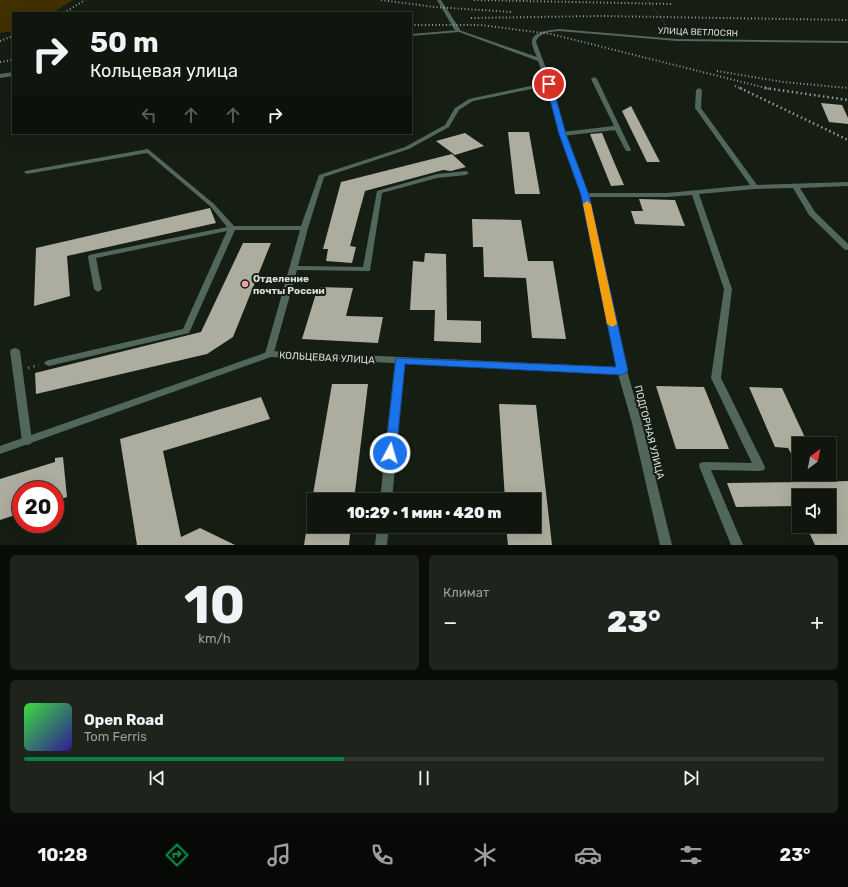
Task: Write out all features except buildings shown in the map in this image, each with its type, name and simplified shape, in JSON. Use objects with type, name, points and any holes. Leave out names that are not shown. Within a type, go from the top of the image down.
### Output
[{"type":"street","points":[[439,0],[459,31]]},
{"type":"street","points":[[412,35],[459,31],[540,60]]},
{"type":"street","name":"УЛИЦА ВЕТЛОСЯН","points":[[547,31],[569,31],[666,40],[848,42]]},
{"type":"street","name":"ПОДГОРНАЯ УЛИЦА","points":[[547,31],[538,34],[534,40],[549,84],[562,134],[585,195],[622,371],[637,423],[666,545]]},
{"type":"street","points":[[0,76],[12,74]]},
{"type":"street","points":[[594,79],[616,128],[628,150]]},
{"type":"street","points":[[270,354],[304,228],[321,176],[408,148],[447,126],[457,109],[471,100],[549,84]]},
{"type":"street","points":[[699,90],[698,108],[755,187]]},
{"type":"street","points":[[562,134],[616,128]]},
{"type":"street","points":[[27,172],[148,151],[212,205],[232,228]]},
{"type":"street","points":[[293,268],[368,269],[379,192],[437,176],[466,173]]},
{"type":"street","points":[[585,195],[695,193],[755,187],[848,184]]},
{"type":"street","points":[[795,185],[812,213],[848,248]]},
{"type":"street","points":[[695,193],[728,289],[716,378],[760,466],[704,466],[737,545]]},
{"type":"street","points":[[98,289],[92,257],[232,228],[304,228]]},
{"type":"street","points":[[49,363],[186,331],[232,228]]},
{"type":"street","points":[[15,351],[27,441]]},
{"type":"street","name":"КОЛЬЦЕВАЯ УЛИЦА","points":[[0,450],[270,354],[622,371]]},
{"type":"street","points":[[387,493],[400,360]]},
{"type":"street","points":[[381,545],[382,533]]},
{"type":"path","points":[[648,0],[666,25],[663,25],[666,40]]},
{"type":"path","points":[[17,371],[49,363]]},
{"type":"shaded area","points":[[0,0],[73,0],[54,12],[12,12],[12,31],[0,33]]},
{"type":"railway","points":[[66,12],[85,0]]},
{"type":"railway","points":[[381,0],[434,7],[512,12]]},
{"type":"railway","points":[[474,0],[672,4]]},
{"type":"railway","points":[[471,18],[600,16],[848,20]]},
{"type":"railway","points":[[412,25],[481,25],[551,34],[767,88]]},
{"type":"railway","points":[[0,41],[12,36]]},
{"type":"railway","points":[[0,62],[12,60]]},
{"type":"railway","points":[[717,71],[783,82],[848,88]]},
{"type":"railway","points":[[735,86],[742,89]]},
{"type":"railway","points":[[740,88],[848,140]]},
{"type":"railway","points":[[767,88],[848,100]]},
{"type":"slow traffic","points":[[587,204],[612,324]]},
{"type":"place","name":"Отделение почты России","points":[[245,284]]},
{"type":"route","points":[[390,453],[400,360],[622,371],[585,195],[562,134],[549,84]]}]
